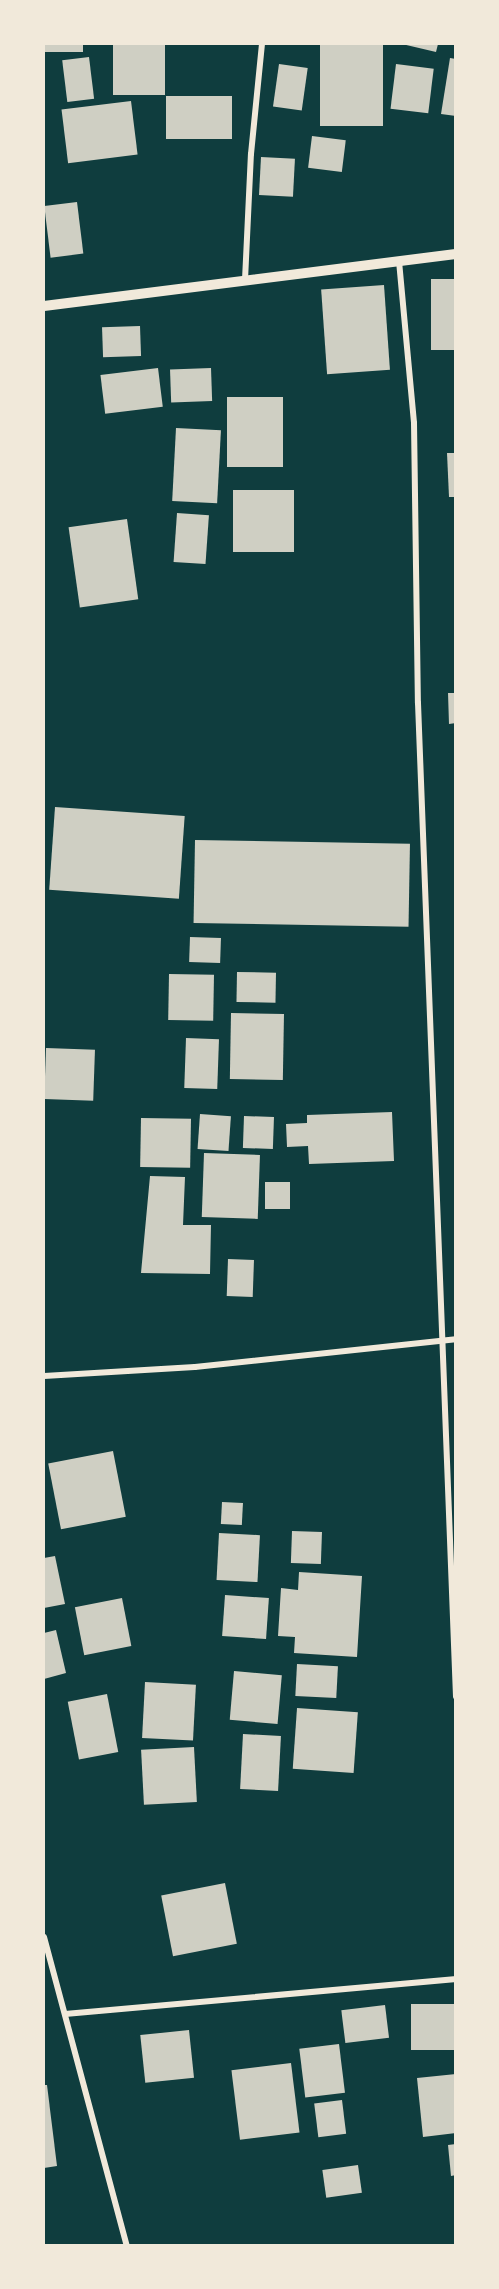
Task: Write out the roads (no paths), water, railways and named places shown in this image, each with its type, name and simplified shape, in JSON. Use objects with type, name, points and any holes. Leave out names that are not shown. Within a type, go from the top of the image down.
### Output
[{"type":"street","points":[[246,280],[251,153],[262,44]]},
{"type":"street","points":[[44,304],[456,254]]},
{"type":"street","points":[[399,261],[414,423],[418,703],[439,1341],[456,1696]]},
{"type":"street","points":[[44,1376],[195,1367],[456,1339]]},
{"type":"street","points":[[44,1937],[127,2246]]},
{"type":"street","points":[[64,2014],[456,1979]]}]
